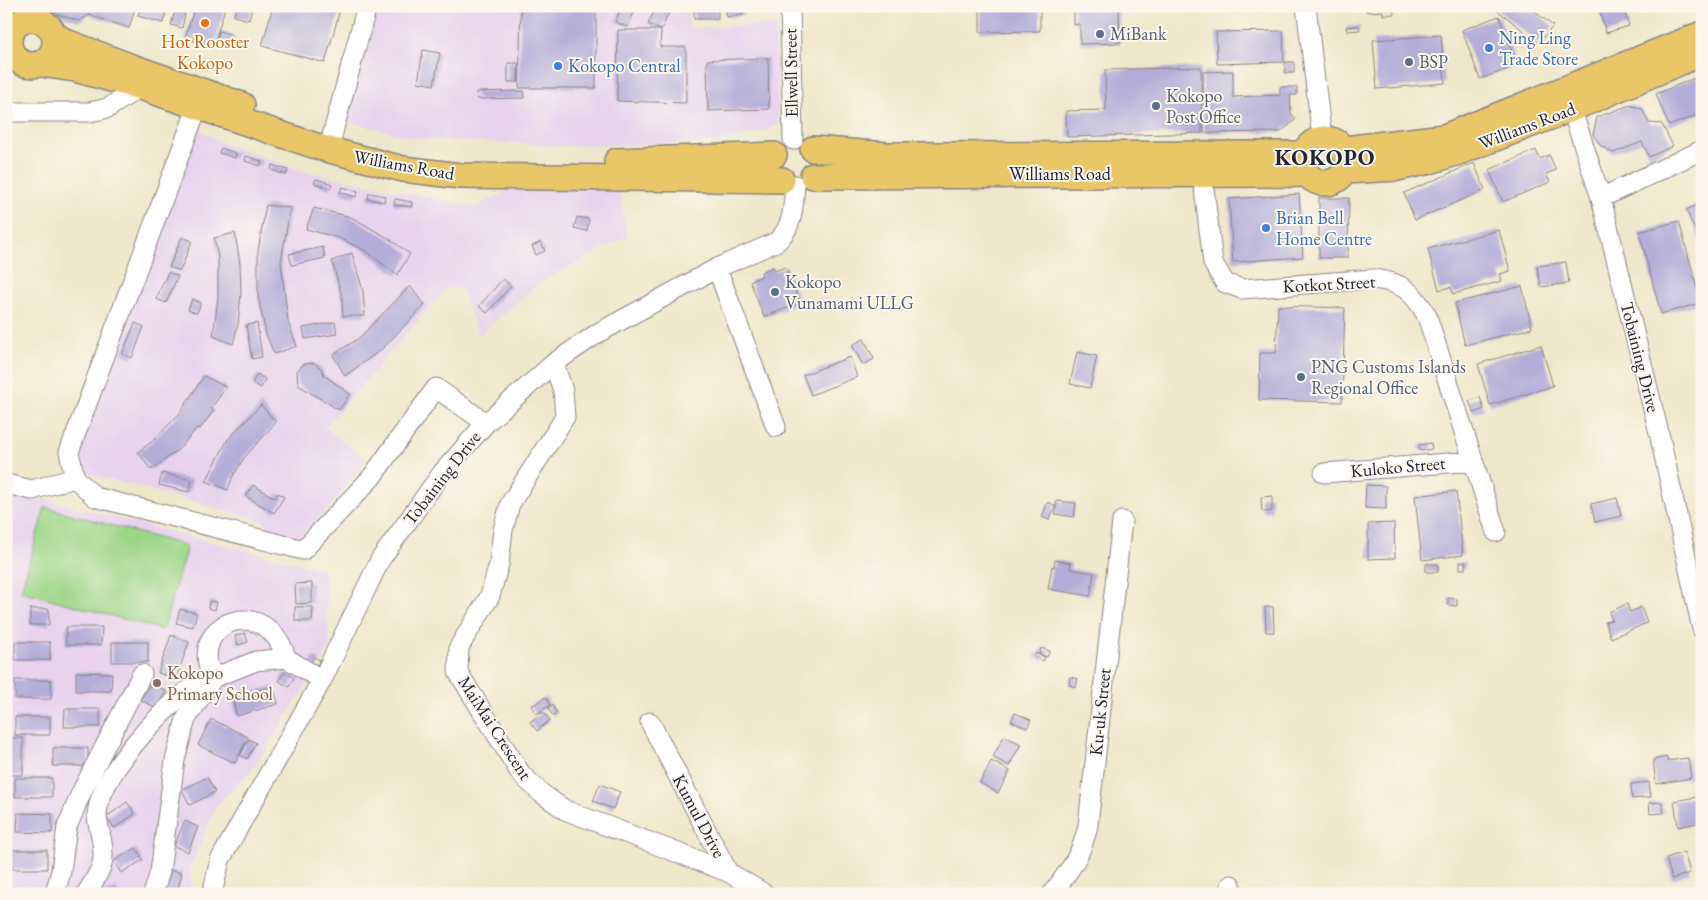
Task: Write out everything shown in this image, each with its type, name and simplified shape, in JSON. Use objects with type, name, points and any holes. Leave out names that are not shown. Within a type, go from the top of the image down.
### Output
[{"type":"main road","name":"Williams Road","points":[[1201,163],[887,155],[794,148],[717,159],[491,162],[409,155],[332,136],[132,67],[66,42],[31,21],[10,35],[8,51],[23,64],[75,68],[140,87],[197,108],[322,148],[404,169],[460,176],[797,180],[1201,163],[1310,155],[1338,143],[1344,160],[1339,178],[1321,183],[1312,180],[1310,155]]},
{"type":"main road","points":[[31,21],[55,49],[52,56],[41,64]]},
{"type":"main road","name":"Williams Road","points":[[1344,160],[1398,168],[1430,161],[1569,99],[1702,34]]},
{"type":"main road","name":"Williams Road","points":[[1569,99],[1702,53]]},
{"type":"main road","points":[[794,148],[818,158],[817,168],[797,180],[776,173],[773,164],[794,148]]},
{"type":"street","points":[[332,136],[367,6]]},
{"type":"street","name":"Ellwell Street","points":[[790,6],[794,148]]},
{"type":"street","points":[[1306,6],[1310,155]]},
{"type":"street","points":[[6,112],[90,112],[108,108],[140,87]]},
{"type":"street","name":"Tobaining Drive","points":[[1569,99],[1601,198],[1659,433],[1702,628]]},
{"type":"street","points":[[197,108],[69,452],[75,478],[95,497],[303,550],[371,478],[436,388],[486,423]]},
{"type":"street","points":[[1601,198],[1702,150]]},
{"type":"street","name":"Kotkot Street","points":[[1201,163],[1213,263],[1226,282],[1242,289],[1373,279],[1392,281],[1408,290],[1427,316],[1496,532]]},
{"type":"street","name":"Tobaining Drive","points":[[212,894],[220,860],[322,680],[380,560],[442,473],[486,423],[554,363],[631,314],[716,268],[767,246],[784,236],[791,221],[797,180]]},
{"type":"street","points":[[716,268],[776,427]]},
{"type":"street","name":"MaiMai Crescent","points":[[554,363],[563,391],[565,417],[510,504],[503,530],[500,564],[490,596],[460,647],[458,672],[521,774],[541,793],[565,810],[728,872]]},
{"type":"street","name":"Kuloko Street","points":[[1324,473],[1472,461]]},
{"type":"street","points":[[6,484],[32,490],[75,478]]},
{"type":"street","name":"Ku-uk Street","points":[[1052,894],[1076,862],[1085,841],[1122,521]]},
{"type":"street","points":[[213,678],[208,668],[208,650],[213,635],[226,623],[248,619],[270,628],[282,643],[286,658]]},
{"type":"street","points":[[86,894],[102,868],[105,855],[97,814],[107,784],[130,747],[190,689],[256,662],[286,658],[322,680]]},
{"type":"street","points":[[55,894],[61,870],[67,827],[142,674]]},
{"type":"street","points":[[154,894],[160,872],[175,760],[186,719],[213,678]]},
{"type":"street","name":"Kumul Drive","points":[[650,722],[728,872],[764,894]]},
{"type":"street","points":[[110,737],[130,747]]},
{"type":"shaded area","points":[[378,6],[688,6],[689,28],[776,25],[778,124],[771,129],[719,142],[563,146],[412,138],[346,121]]},
{"type":"shaded area","points":[[198,129],[220,142],[303,171],[475,207],[524,183],[619,187],[627,236],[539,283],[479,336],[461,289],[447,288],[325,427],[367,461],[313,528],[295,538],[270,534],[264,521],[79,471],[76,451]]},
{"type":"shaded area","name":"Kokopo Primary School","points":[[6,490],[324,570],[330,647],[256,765],[217,805],[190,867],[192,894],[6,894]]},
{"type":"green space","points":[[45,507],[187,546],[163,630],[21,591]]},
{"type":"building","points":[[54,6],[136,6],[129,28],[89,15],[79,21],[57,14]]},
{"type":"building","points":[[141,6],[167,9],[163,23],[138,16]]},
{"type":"building","name":"Hot Rooster Kokopo","points":[[195,6],[225,7],[214,46],[185,38]]},
{"type":"building","points":[[237,6],[252,8],[249,20],[234,16]]},
{"type":"building","points":[[273,6],[341,6],[325,63],[262,46]]},
{"type":"building","name":"Kokopo Central","points":[[521,6],[596,6],[596,88],[519,88]]},
{"type":"building","points":[[622,6],[637,6],[628,27],[615,22]]},
{"type":"building","points":[[657,6],[672,6],[661,30],[648,24]]},
{"type":"building","points":[[718,6],[718,19],[694,19],[694,7]]},
{"type":"building","points":[[725,6],[742,6],[743,15],[727,17]]},
{"type":"building","points":[[980,6],[1040,6],[1040,31],[980,32]]},
{"type":"building","name":"MiBank","points":[[1074,6],[1119,6],[1120,43],[1080,44],[1080,24],[1074,25]]},
{"type":"building","points":[[1366,6],[1393,6],[1394,14],[1383,15],[1383,11],[1367,12]]},
{"type":"building","points":[[1492,6],[1528,6],[1553,26],[1539,43]]},
{"type":"building","points":[[1598,6],[1623,6],[1629,26],[1606,33]]},
{"type":"building","points":[[175,11],[185,14],[182,28],[171,25]]},
{"type":"building","name":"Ning Ling Trade Store","points":[[1499,16],[1517,66],[1480,79],[1462,30]]},
{"type":"building","points":[[1359,26],[1360,30],[1347,31],[1346,27]]},
{"type":"building","points":[[618,30],[661,30],[660,47],[686,47],[686,103],[617,101]]},
{"type":"building","points":[[219,31],[233,35],[230,45],[217,41]]},
{"type":"building","points":[[1283,31],[1284,62],[1217,64],[1216,32]]},
{"type":"building","name":"BSP","points":[[1441,35],[1445,83],[1377,89],[1373,40]]},
{"type":"building","points":[[423,50],[440,53],[434,85],[418,82]]},
{"type":"building","points":[[768,58],[769,109],[708,111],[707,60]]},
{"type":"building","points":[[1285,62],[1294,62],[1294,73],[1285,73]]},
{"type":"building","points":[[508,63],[518,63],[518,82],[508,82]]},
{"type":"building","points":[[1201,67],[1202,133],[1067,137],[1066,111],[1106,110],[1105,70]]},
{"type":"building","points":[[1233,71],[1233,97],[1280,95],[1280,87],[1297,87],[1297,95],[1290,95],[1291,113],[1296,119],[1281,132],[1204,133],[1203,72]]},
{"type":"building","points":[[1702,75],[1702,113],[1669,126],[1656,94]]},
{"type":"building","points":[[524,91],[524,98],[477,99],[476,92]]},
{"type":"building","points":[[1630,105],[1642,109],[1649,123],[1662,124],[1673,146],[1649,157],[1642,142],[1613,153],[1601,146],[1593,135],[1597,117]]},
{"type":"building","points":[[221,148],[236,153],[235,158],[219,153]]},
{"type":"building","points":[[1536,150],[1540,159],[1549,155],[1556,170],[1546,174],[1550,182],[1503,202],[1489,170]]},
{"type":"building","points":[[246,156],[262,161],[260,166],[245,161]]},
{"type":"building","points":[[1474,163],[1485,190],[1415,220],[1404,193]]},
{"type":"building","points":[[272,165],[288,170],[286,175],[271,170]]},
{"type":"building","points":[[316,179],[332,184],[330,189],[314,183]]},
{"type":"building","points":[[342,187],[358,191],[356,197],[340,192]]},
{"type":"building","points":[[369,193],[385,196],[384,202],[368,199]]},
{"type":"building","name":"Brian Bell Home Centre","points":[[1299,194],[1303,257],[1233,262],[1229,199]]},
{"type":"building","points":[[1319,198],[1349,198],[1348,258],[1319,258]]},
{"type":"building","points":[[395,199],[412,202],[412,207],[394,205]]},
{"type":"building","points":[[1702,203],[1702,245],[1686,210]]},
{"type":"building","points":[[266,205],[290,208],[281,262],[288,322],[297,346],[274,354],[266,334],[258,297],[258,251]]},
{"type":"building","points":[[314,208],[351,217],[388,238],[410,254],[397,275],[366,251],[339,238],[306,229]]},
{"type":"building","points":[[577,217],[589,219],[587,231],[574,228]]},
{"type":"building","points":[[1679,221],[1701,303],[1661,314],[1639,232]]},
{"type":"building","points":[[1499,230],[1510,271],[1500,274],[1502,281],[1453,294],[1451,287],[1439,290],[1428,249]]},
{"type":"building","points":[[235,233],[240,264],[241,294],[238,324],[233,344],[213,336],[218,298],[218,257],[214,238]]},
{"type":"building","points":[[182,237],[192,241],[180,271],[169,267]]},
{"type":"building","points":[[541,242],[545,251],[536,255],[532,246]]},
{"type":"building","points":[[323,247],[325,258],[292,265],[289,254]]},
{"type":"building","points":[[352,253],[363,291],[365,316],[343,316],[342,297],[332,261]]},
{"type":"building","points":[[1566,262],[1569,283],[1541,287],[1537,266]]},
{"type":"building","name":"Kokopo Vunamami ULLG","points":[[773,267],[774,271],[786,267],[800,303],[764,317],[750,281],[762,276],[761,272]]},
{"type":"building","points":[[168,272],[178,276],[166,303],[156,299]]},
{"type":"building","points":[[503,279],[511,286],[487,313],[479,306]]},
{"type":"building","points":[[410,286],[425,305],[382,349],[345,376],[333,355],[359,338]]},
{"type":"building","points":[[1522,286],[1532,328],[1465,345],[1455,303]]},
{"type":"building","points":[[192,299],[201,303],[197,313],[188,310]]},
{"type":"building","name":"PNG Customs Islands Regional Office","points":[[1278,306],[1345,308],[1342,402],[1259,400],[1260,353],[1276,353]]},
{"type":"building","points":[[335,322],[337,334],[305,339],[303,328]]},
{"type":"building","points":[[135,323],[144,327],[132,358],[122,354]]},
{"type":"building","points":[[257,323],[262,357],[252,359],[246,325]]},
{"type":"building","points":[[864,339],[874,359],[863,365],[852,345]]},
{"type":"building","points":[[1541,345],[1553,386],[1490,405],[1478,364]]},
{"type":"building","points":[[1077,352],[1097,356],[1090,388],[1070,384]]},
{"type":"building","points":[[850,357],[857,377],[811,395],[803,375]]},
{"type":"building","points":[[314,363],[322,369],[324,375],[350,394],[339,410],[298,385],[297,371],[304,364]]},
{"type":"building","points":[[257,374],[265,379],[261,388],[252,383]]},
{"type":"building","points":[[204,376],[226,387],[211,409],[214,410],[200,429],[198,427],[178,450],[151,470],[138,452],[153,441],[179,414]]},
{"type":"building","points":[[1480,397],[1484,409],[1474,413],[1469,401]]},
{"type":"building","points":[[261,405],[276,422],[244,458],[232,478],[228,490],[206,481],[228,439]]},
{"type":"building","points":[[1431,443],[1432,449],[1420,451],[1419,445]]},
{"type":"building","points":[[162,473],[192,480],[189,492],[159,485]]},
{"type":"building","points":[[253,485],[275,498],[278,493],[284,497],[274,513],[246,496]]},
{"type":"building","points":[[1366,485],[1386,486],[1386,509],[1365,508]]},
{"type":"building","points":[[1456,491],[1463,555],[1422,560],[1415,496]]},
{"type":"building","points":[[1272,496],[1272,511],[1262,512],[1261,497]]},
{"type":"building","points":[[1617,498],[1621,516],[1595,522],[1591,504]]},
{"type":"building","points":[[1057,501],[1076,503],[1074,517],[1055,514]]},
{"type":"building","points":[[1048,502],[1055,506],[1049,520],[1042,517]]},
{"type":"building","points":[[1394,523],[1395,558],[1368,559],[1368,524]]},
{"type":"building","points":[[1055,560],[1071,563],[1070,569],[1094,573],[1090,596],[1048,589],[1052,566],[1054,567]]},
{"type":"building","points":[[1460,562],[1466,562],[1465,569],[1460,569]]},
{"type":"building","points":[[1426,564],[1438,564],[1438,572],[1426,572]]},
{"type":"building","points":[[312,583],[312,603],[296,604],[295,584]]},
{"type":"building","points":[[1448,598],[1457,599],[1457,606],[1448,605]]},
{"type":"building","points":[[209,601],[217,602],[215,610],[208,608]]},
{"type":"building","points":[[1627,604],[1630,612],[1641,607],[1647,623],[1611,638],[1605,622],[1612,620],[1609,612]]},
{"type":"building","points":[[295,607],[313,607],[312,621],[295,621]]},
{"type":"building","points":[[1265,607],[1273,607],[1274,632],[1266,632]]},
{"type":"building","points":[[30,609],[49,609],[49,625],[30,625]]},
{"type":"building","points":[[180,609],[197,613],[193,627],[176,623]]},
{"type":"building","points":[[66,627],[102,627],[101,645],[66,645]]},
{"type":"building","points":[[245,633],[248,642],[238,645],[235,636]]},
{"type":"building","points":[[171,635],[189,642],[176,679],[158,673]]},
{"type":"building","points":[[15,642],[50,642],[50,660],[15,660]]},
{"type":"building","points":[[112,642],[148,642],[148,662],[112,662]]},
{"type":"building","points":[[1041,648],[1050,651],[1047,657],[1039,654]]},
{"type":"building","points":[[1036,653],[1045,657],[1043,661],[1034,657]]},
{"type":"building","points":[[314,657],[320,660],[316,666],[310,663]]},
{"type":"building","points":[[76,672],[112,673],[111,691],[76,691]]},
{"type":"building","points":[[284,672],[294,678],[289,687],[279,681]]},
{"type":"building","points":[[1070,677],[1078,679],[1076,687],[1069,685]]},
{"type":"building","points":[[15,680],[51,680],[51,699],[15,699]]},
{"type":"building","points":[[151,683],[166,691],[156,708],[141,700]]},
{"type":"building","points":[[273,686],[278,704],[237,716],[232,698]]},
{"type":"building","points":[[546,697],[550,705],[536,714],[531,706]]},
{"type":"building","points":[[552,705],[557,713],[553,716],[548,708]]},
{"type":"building","points":[[65,709],[100,709],[100,727],[64,727]]},
{"type":"building","points":[[543,712],[550,720],[537,731],[530,722]]},
{"type":"building","points":[[1015,713],[1031,720],[1027,728],[1011,721]]},
{"type":"building","points":[[15,717],[50,717],[50,735],[15,735]]},
{"type":"building","points":[[211,719],[248,737],[235,763],[198,745]]},
{"type":"building","points":[[1004,736],[1021,744],[1009,766],[993,757]]},
{"type":"building","points":[[6,738],[23,738],[23,775],[6,775]]},
{"type":"building","points":[[249,739],[256,743],[247,759],[240,755]]},
{"type":"building","points":[[53,748],[88,748],[88,766],[53,766]]},
{"type":"building","points":[[1667,757],[1667,761],[1688,758],[1691,778],[1656,784],[1653,760]]},
{"type":"building","points":[[991,761],[1010,771],[998,793],[980,783]]},
{"type":"building","points":[[207,777],[215,792],[190,805],[182,790]]},
{"type":"building","points":[[15,778],[52,778],[52,797],[15,797]]},
{"type":"building","points":[[1649,782],[1651,797],[1632,799],[1631,784]]},
{"type":"building","points":[[600,784],[620,792],[613,809],[593,801]]},
{"type":"building","points":[[1702,796],[1702,822],[1678,827],[1674,801]]},
{"type":"building","points":[[127,802],[135,814],[114,828],[106,817]]},
{"type":"building","points":[[1662,802],[1664,813],[1650,814],[1649,803]]},
{"type":"building","points":[[18,813],[52,814],[52,833],[17,832]]},
{"type":"building","points":[[185,821],[198,827],[188,852],[174,846]]},
{"type":"building","points":[[136,848],[143,860],[121,873],[114,861]]},
{"type":"building","points":[[12,850],[47,850],[47,869],[12,869]]},
{"type":"building","points":[[1684,852],[1690,873],[1672,879],[1666,858]]},
{"type":"building","points":[[169,870],[182,873],[177,894],[163,893]]},
{"type":"building","points":[[28,888],[29,894],[12,894],[11,890]]},
{"type":"building","points":[[117,889],[118,894],[96,894],[96,893]]},
{"type":"place","name":"Hot Rooster Kokopo","points":[[205,23]]},
{"type":"place","name":"MiBank","points":[[1100,34]]},
{"type":"place","name":"Ning Ling Trade Store","points":[[1489,48]]},
{"type":"place","name":"BSP","points":[[1409,62]]},
{"type":"place","name":"Kokopo Central","points":[[558,66]]},
{"type":"place","name":"Kokopo Post Office","points":[[1156,106]]},
{"type":"place","name":"Brian Bell Home Centre","points":[[1266,228]]},
{"type":"place","name":"Kokopo Vunamami ULLG","points":[[775,292]]},
{"type":"place","name":"PNG Customs Islands Regional Office","points":[[1301,377]]},
{"type":"place","name":"Kokopo Primary School","points":[[157,683]]},
{"type":"district","name":"KOKOPO","points":[[1325,157]]}]
